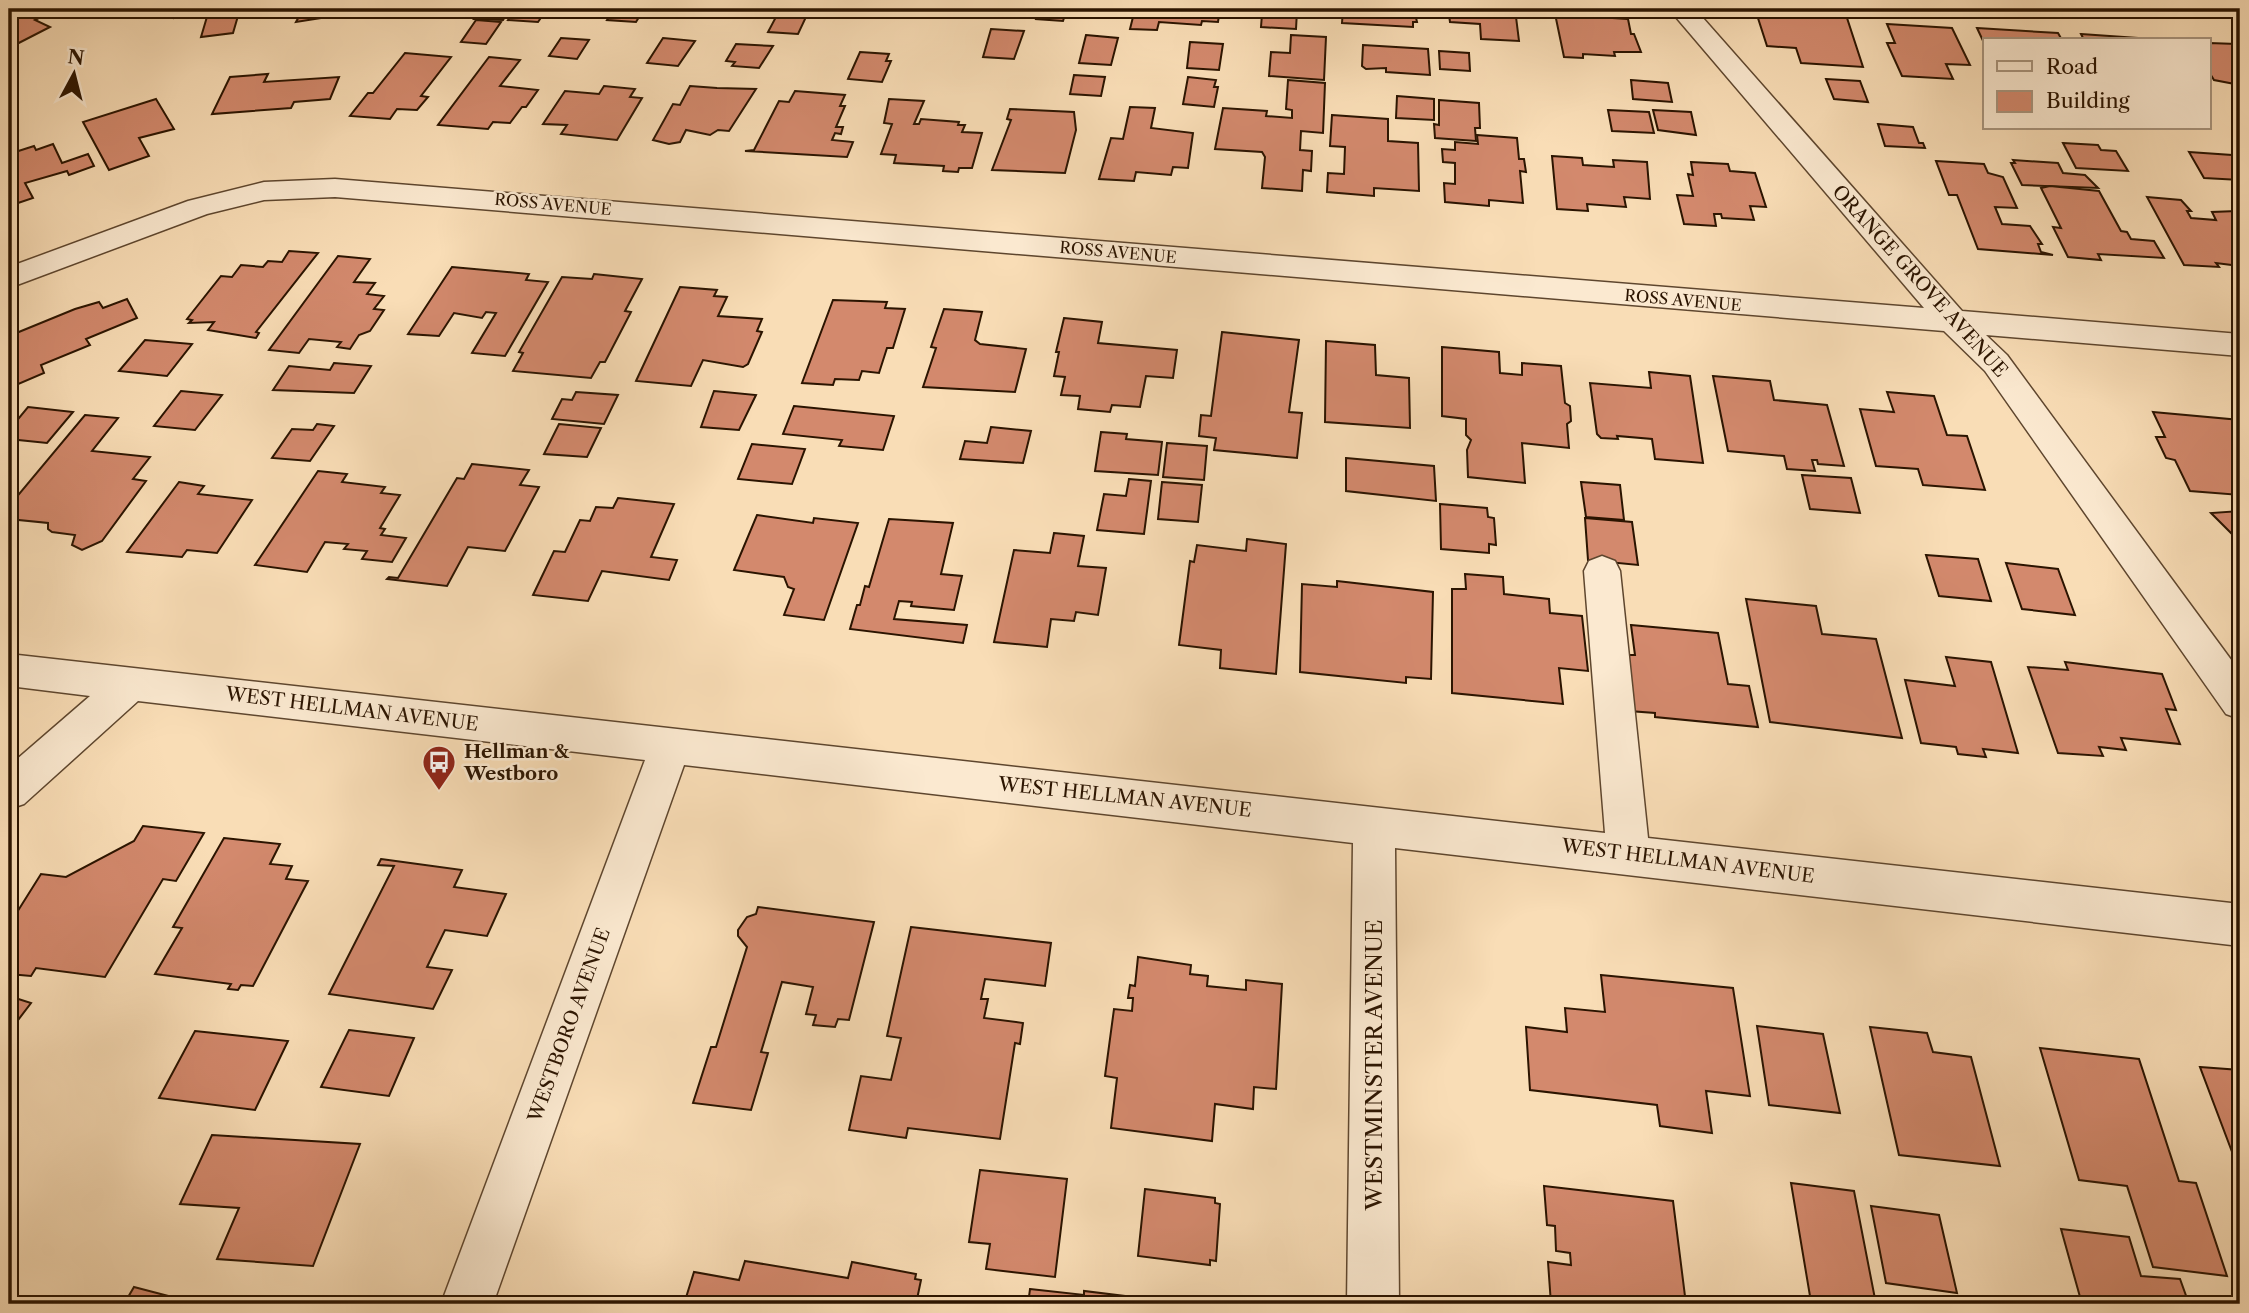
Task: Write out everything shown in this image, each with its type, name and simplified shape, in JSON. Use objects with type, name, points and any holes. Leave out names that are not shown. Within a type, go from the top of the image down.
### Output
[{"type":"street","name":"ORANGE GROVE AVENUE","points":[[1682,9],[1954,323],[1996,363],[2240,702]]},
{"type":"street","name":"ROSS AVENUE","points":[[9,278],[198,207],[264,191],[335,188],[420,192],[2240,345]]},
{"type":"street","points":[[1602,572],[1628,854]]},
{"type":"street","name":"WEST HELLMAN AVENUE","points":[[9,670],[2240,925]]},
{"type":"street","points":[[9,791],[131,684]]},
{"type":"street","name":"WESTBORO AVENUE","points":[[467,1304],[671,746]]},
{"type":"street","name":"WESTMINSTER AVENUE","points":[[1373,1304],[1374,825]]},
{"type":"building","points":[[9,9],[32,9],[39,18],[35,20],[50,27],[9,48]]},
{"type":"building","points":[[110,9],[146,9],[110,17]]},
{"type":"building","points":[[167,9],[198,9],[199,13],[174,18],[174,11],[168,12]]},
{"type":"building","points":[[240,9],[233,33],[201,37],[209,10]]},
{"type":"building","points":[[299,9],[331,9],[327,17],[296,22],[301,13],[297,13]]},
{"type":"building","points":[[334,9],[363,9],[358,16],[329,15]]},
{"type":"building","points":[[481,9],[510,9],[503,20],[474,19]]},
{"type":"building","points":[[515,9],[547,9],[538,22],[508,20]]},
{"type":"building","points":[[614,9],[644,9],[636,22],[607,20]]},
{"type":"building","points":[[968,9],[992,9],[989,17],[966,16]]},
{"type":"building","points":[[1039,9],[1067,9],[1063,21],[1036,19]]},
{"type":"building","points":[[1135,9],[1220,9],[1218,22],[1202,21],[1201,25],[1159,22],[1157,30],[1130,29]]},
{"type":"building","points":[[1237,9],[1320,9],[1320,12],[1297,11],[1296,29],[1261,27],[1262,14],[1237,13]]},
{"type":"building","points":[[1343,9],[1414,9],[1417,22],[1413,22],[1413,27],[1342,23]]},
{"type":"building","points":[[1455,9],[1515,9],[1519,41],[1481,39],[1480,24],[1450,22],[1449,15],[1455,15]]},
{"type":"building","points":[[1554,9],[1611,9],[1613,18],[1628,19],[1631,34],[1634,34],[1641,52],[1614,52],[1615,56],[1583,54],[1583,58],[1564,57]]},
{"type":"building","points":[[777,15],[806,17],[798,34],[768,32]]},
{"type":"building","points":[[1757,15],[1847,18],[1863,67],[1801,63],[1796,48],[1767,46]]},
{"type":"building","points":[[476,20],[501,22],[486,44],[461,42]]},
{"type":"building","points":[[1887,24],[1952,28],[1970,65],[1946,64],[1953,79],[1902,76],[1887,43],[1895,43]]},
{"type":"building","points":[[1977,28],[2058,33],[2061,38],[1983,38],[1983,41]]},
{"type":"building","points":[[991,29],[1024,31],[1014,59],[983,57]]},
{"type":"building","points":[[2081,34],[2138,38],[2083,38]]},
{"type":"building","points":[[1086,35],[1118,38],[1111,65],[1079,63]]},
{"type":"building","points":[[1291,35],[1326,37],[1324,80],[1269,76],[1271,52],[1290,53]]},
{"type":"building","points":[[561,38],[589,40],[577,59],[549,56]]},
{"type":"building","points":[[663,38],[695,41],[678,66],[647,63]]},
{"type":"building","points":[[1190,42],[1223,44],[1219,70],[1187,68]]},
{"type":"building","points":[[2210,43],[2237,44],[2240,48],[2240,85],[2214,80],[2210,74]]},
{"type":"building","points":[[736,44],[773,46],[759,68],[732,66],[735,62],[726,61]]},
{"type":"building","points":[[1363,45],[1428,49],[1430,75],[1386,72],[1386,68],[1366,69],[1362,66]]},
{"type":"building","points":[[1439,51],[1469,53],[1470,71],[1440,69]]},
{"type":"building","points":[[860,52],[889,54],[886,61],[891,61],[882,82],[848,79]]},
{"type":"building","points":[[405,53],[451,57],[421,96],[428,97],[417,110],[397,109],[390,119],[350,116],[368,93],[373,93]]},
{"type":"building","points":[[489,57],[520,60],[500,86],[538,90],[526,107],[522,107],[510,123],[493,122],[488,129],[438,125]]},
{"type":"building","points":[[268,74],[264,82],[339,77],[330,99],[294,102],[291,108],[212,114],[230,77]]},
{"type":"building","points":[[1074,75],[1105,77],[1101,96],[1070,94]]},
{"type":"building","points":[[1188,77],[1216,80],[1214,87],[1218,87],[1214,107],[1183,104]]},
{"type":"building","points":[[1826,79],[1860,81],[1868,102],[1834,99]]},
{"type":"building","points":[[1288,80],[1325,83],[1323,133],[1301,131],[1300,150],[1312,151],[1311,171],[1303,170],[1302,191],[1262,188],[1265,157],[1262,152],[1215,149],[1223,108],[1267,111],[1266,116],[1292,118],[1292,110],[1286,109]]},
{"type":"building","points":[[1631,80],[1668,83],[1672,102],[1633,99]]},
{"type":"building","points":[[604,86],[635,89],[630,97],[642,98],[617,140],[561,134],[567,125],[543,124],[565,91],[599,94]]},
{"type":"building","points":[[690,86],[756,89],[729,131],[718,130],[710,135],[686,130],[680,142],[669,144],[653,140],[673,104],[680,105]]},
{"type":"building","points":[[795,91],[845,95],[840,106],[845,106],[836,127],[843,127],[841,134],[835,133],[832,140],[853,142],[847,157],[745,151],[754,150],[779,101],[789,102]]},
{"type":"building","points":[[1397,96],[1434,99],[1434,120],[1396,118]]},
{"type":"building","points":[[156,99],[174,129],[139,138],[149,156],[109,170],[83,122]]},
{"type":"building","points":[[889,99],[924,101],[914,124],[919,124],[921,119],[959,122],[958,125],[965,125],[962,132],[982,133],[972,168],[959,168],[958,172],[943,171],[944,166],[894,163],[896,155],[881,154],[892,124],[884,123]]},
{"type":"building","points":[[1439,100],[1479,103],[1480,128],[1475,128],[1476,141],[1435,138],[1434,124],[1439,125]]},
{"type":"building","points":[[1130,107],[1155,108],[1151,128],[1193,133],[1188,168],[1173,167],[1171,175],[1136,172],[1134,181],[1099,179],[1111,138],[1123,139]]},
{"type":"building","points":[[1010,109],[1074,112],[1076,130],[1065,173],[992,170],[1011,120],[1007,119]]},
{"type":"building","points":[[1608,110],[1649,112],[1654,133],[1612,131]]},
{"type":"building","points":[[1653,110],[1691,112],[1696,135],[1658,130]]},
{"type":"building","points":[[1332,115],[1388,119],[1388,141],[1418,143],[1419,191],[1374,188],[1374,196],[1327,192],[1328,173],[1344,174],[1345,147],[1330,146]]},
{"type":"building","points":[[1878,124],[1913,127],[1919,143],[1923,143],[1925,148],[1885,146]]},
{"type":"building","points":[[1477,135],[1517,138],[1519,159],[1524,159],[1526,172],[1520,171],[1523,203],[1489,200],[1489,206],[1445,202],[1444,183],[1455,184],[1455,163],[1443,162],[1442,149],[1455,150],[1455,142],[1478,144]]},
{"type":"building","points":[[2063,143],[2098,145],[2101,150],[2116,151],[2128,171],[2076,168]]},
{"type":"building","points":[[53,144],[62,163],[88,154],[94,166],[69,175],[67,171],[25,183],[33,198],[9,206],[9,154],[34,146],[36,150]]},
{"type":"building","points":[[2189,152],[2232,155],[2240,168],[2240,180],[2204,178]]},
{"type":"building","points":[[1552,156],[1582,158],[1583,165],[1614,167],[1613,160],[1647,162],[1650,199],[1624,197],[1626,207],[1587,204],[1588,211],[1557,209]]},
{"type":"building","points":[[2013,160],[2058,163],[2063,173],[2085,175],[2098,188],[2022,185],[2011,163],[2015,163]]},
{"type":"building","points":[[1936,161],[1984,164],[1988,173],[2003,177],[2017,208],[1995,207],[2002,224],[2030,226],[2042,244],[2038,244],[2041,252],[2053,255],[1978,249],[1957,195],[1949,195]]},
{"type":"building","points":[[1691,162],[1728,164],[1730,171],[1755,173],[1766,207],[1750,206],[1754,220],[1722,218],[1721,214],[1714,214],[1716,226],[1684,224],[1677,195],[1693,196],[1688,174],[1693,175]]},
{"type":"building","points":[[2050,186],[2099,191],[2121,231],[2127,232],[2131,239],[2154,241],[2164,258],[2098,254],[2101,260],[2068,257],[2053,227],[2061,228],[2041,188]]},
{"type":"building","points":[[2147,197],[2181,200],[2191,211],[2187,211],[2191,218],[2216,220],[2212,212],[2237,211],[2240,215],[2240,266],[2216,263],[2219,267],[2184,265]]},
{"type":"building","points":[[289,251],[318,253],[256,332],[259,333],[256,338],[208,330],[214,322],[189,323],[192,320],[187,319],[221,276],[232,277],[241,265],[263,267],[268,261],[282,262]]},
{"type":"building","points":[[338,256],[370,259],[354,282],[375,283],[367,294],[384,296],[374,309],[384,310],[370,331],[359,335],[350,349],[337,347],[341,342],[309,339],[299,353],[269,350]]},
{"type":"building","points":[[452,267],[529,274],[526,280],[548,282],[505,356],[472,353],[496,313],[486,312],[482,318],[454,313],[439,336],[408,334]]},
{"type":"building","points":[[594,274],[642,279],[625,311],[631,312],[605,362],[600,362],[591,378],[513,371],[523,353],[519,352],[562,277],[592,279]]},
{"type":"building","points":[[680,287],[717,290],[714,296],[727,297],[718,316],[762,319],[757,331],[762,332],[748,364],[743,367],[703,360],[691,386],[636,381]]},
{"type":"building","points":[[127,299],[137,318],[86,339],[90,345],[41,365],[44,373],[9,388],[9,336],[75,309],[99,302],[103,308]]},
{"type":"building","points":[[833,300],[887,302],[885,308],[905,309],[893,348],[887,348],[879,373],[862,371],[859,380],[835,379],[833,385],[802,383]]},
{"type":"building","points":[[944,309],[982,312],[975,340],[980,344],[1026,349],[1015,392],[923,387],[936,348],[931,347]]},
{"type":"building","points":[[1064,318],[1102,322],[1098,343],[1177,350],[1173,378],[1146,376],[1140,407],[1112,405],[1110,412],[1078,409],[1080,396],[1061,395],[1065,377],[1054,376],[1059,352],[1056,352]]},
{"type":"building","points":[[1222,332],[1299,340],[1289,412],[1302,413],[1297,458],[1214,450],[1216,438],[1199,436],[1201,415],[1211,416]]},
{"type":"building","points":[[145,340],[192,344],[167,376],[119,371]]},
{"type":"building","points":[[1326,341],[1375,345],[1376,375],[1409,378],[1410,428],[1325,422]]},
{"type":"building","points":[[1442,347],[1499,352],[1500,373],[1522,375],[1522,363],[1561,366],[1565,403],[1570,406],[1571,421],[1567,424],[1569,448],[1522,443],[1525,483],[1468,477],[1467,450],[1471,440],[1466,435],[1466,419],[1442,416]]},
{"type":"building","points":[[334,363],[371,366],[354,393],[273,390],[289,366],[330,370]]},
{"type":"building","points":[[1649,372],[1690,376],[1703,463],[1655,459],[1652,439],[1617,436],[1618,439],[1601,438],[1597,434],[1590,383],[1651,388]]},
{"type":"building","points":[[1713,376],[1770,381],[1774,400],[1827,405],[1844,466],[1818,464],[1817,460],[1812,460],[1815,471],[1787,469],[1784,456],[1728,451]]},
{"type":"building","points":[[181,391],[222,395],[195,430],[154,426]]},
{"type":"building","points":[[714,391],[756,395],[739,430],[701,427]]},
{"type":"building","points":[[576,392],[618,395],[604,424],[552,419],[562,399],[572,400]]},
{"type":"building","points":[[1887,392],[1934,396],[1947,435],[1967,436],[1985,490],[1923,485],[1918,469],[1876,466],[1860,409],[1894,412]]},
{"type":"building","points":[[794,406],[894,416],[883,450],[839,446],[842,440],[783,434]]},
{"type":"building","points":[[28,407],[73,412],[47,443],[9,439],[9,430]]},
{"type":"building","points":[[2153,412],[2240,420],[2240,495],[2190,491],[2175,460],[2166,458],[2156,437],[2165,437]]},
{"type":"building","points":[[85,415],[118,418],[92,451],[150,457],[133,479],[146,481],[102,541],[82,550],[72,545],[75,535],[52,532],[48,529],[48,523],[9,519],[9,506]]},
{"type":"building","points":[[317,424],[334,426],[310,461],[272,458],[292,429],[313,430]]},
{"type":"building","points":[[559,424],[601,428],[587,457],[544,454]]},
{"type":"building","points":[[991,427],[1031,431],[1023,463],[960,459],[965,441],[987,443]]},
{"type":"building","points":[[1101,432],[1127,434],[1126,439],[1162,442],[1158,475],[1095,471]]},
{"type":"building","points":[[1167,443],[1207,446],[1204,480],[1163,477]]},
{"type":"building","points":[[752,444],[805,449],[792,484],[738,479]]},
{"type":"building","points":[[1346,458],[1434,466],[1436,501],[1346,491]]},
{"type":"building","points":[[472,464],[529,470],[520,485],[539,487],[505,551],[468,547],[447,586],[387,579],[398,578],[457,478],[464,479]]},
{"type":"building","points":[[318,471],[347,474],[342,482],[385,487],[381,493],[400,495],[380,528],[385,529],[381,535],[406,538],[392,562],[362,559],[367,551],[344,549],[348,544],[325,542],[307,572],[255,565]]},
{"type":"building","points":[[1802,475],[1851,478],[1860,513],[1810,509]]},
{"type":"building","points":[[1129,479],[1151,481],[1144,534],[1097,530],[1104,494],[1126,496]]},
{"type":"building","points":[[179,482],[204,486],[198,494],[252,500],[217,553],[187,550],[182,557],[127,552]]},
{"type":"building","points":[[1162,482],[1202,485],[1198,522],[1158,519]]},
{"type":"building","points":[[1581,482],[1620,485],[1624,520],[1586,517]]},
{"type":"building","points":[[618,498],[674,504],[651,557],[677,560],[669,580],[602,571],[588,601],[533,595],[554,551],[565,552],[580,520],[590,521],[596,507],[613,508]]},
{"type":"building","points":[[1440,504],[1487,508],[1488,517],[1494,518],[1496,545],[1489,544],[1489,553],[1441,549]]},
{"type":"building","points":[[2240,511],[2240,542],[2211,513]]},
{"type":"building","points":[[757,515],[813,523],[814,518],[858,523],[824,620],[784,615],[794,589],[788,587],[784,577],[734,570]]},
{"type":"building","points":[[1585,518],[1632,522],[1638,565],[1588,560]]},
{"type":"building","points":[[889,519],[953,523],[941,574],[962,576],[954,610],[911,606],[912,602],[899,601],[894,619],[967,625],[963,643],[850,629],[865,586],[869,587]]},
{"type":"building","points":[[1054,533],[1084,536],[1078,566],[1106,568],[1098,615],[1076,612],[1074,621],[1051,619],[1047,647],[994,642],[1014,550],[1050,553]]},
{"type":"building","points":[[1247,539],[1286,544],[1276,674],[1220,668],[1221,650],[1179,645],[1190,561],[1194,562],[1197,545],[1246,551]]},
{"type":"building","points":[[1926,555],[1978,559],[1991,601],[1939,596]]},
{"type":"building","points":[[2006,563],[2058,569],[2075,615],[2022,609]]},
{"type":"building","points":[[1465,574],[1503,577],[1504,594],[1549,599],[1550,613],[1582,616],[1588,671],[1559,668],[1563,704],[1452,693],[1452,589],[1466,589]]},
{"type":"building","points":[[1337,581],[1433,592],[1431,679],[1406,677],[1406,683],[1300,672],[1302,584],[1337,587]]},
{"type":"building","points":[[1746,599],[1816,606],[1822,634],[1876,639],[1902,738],[1770,722]]},
{"type":"building","points":[[1631,625],[1718,633],[1728,684],[1749,686],[1758,727],[1655,717],[1655,713],[1629,711],[1627,655],[1635,655]]},
{"type":"building","points":[[1946,657],[1991,662],[2018,753],[1983,749],[1986,757],[1958,754],[1956,747],[1921,743],[1905,680],[1955,686]]},
{"type":"building","points":[[2065,662],[2162,674],[2176,710],[2166,709],[2180,744],[2121,738],[2126,750],[2099,747],[2103,756],[2058,753],[2028,667],[2068,670]]},
{"type":"building","points":[[143,826],[204,833],[176,881],[163,879],[105,977],[36,968],[31,976],[9,974],[9,925],[41,874],[66,877],[134,841]]},
{"type":"building","points":[[224,838],[280,844],[270,864],[292,866],[286,879],[308,881],[253,986],[241,985],[238,990],[228,989],[231,984],[155,974],[182,928],[173,927]]},
{"type":"building","points":[[381,859],[462,870],[454,887],[506,894],[487,936],[445,930],[427,967],[452,970],[433,1009],[329,994],[394,866],[378,865]]},
{"type":"building","points":[[758,907],[874,922],[849,1020],[838,1019],[835,1027],[813,1025],[816,1015],[806,1014],[813,987],[782,982],[761,1052],[768,1053],[751,1110],[693,1103],[711,1047],[716,1047],[747,947],[738,936],[738,930],[747,917],[756,914]]},
{"type":"building","points":[[911,927],[1051,943],[1045,986],[985,979],[981,999],[988,999],[984,1018],[1023,1023],[1020,1044],[1015,1043],[1000,1139],[908,1128],[906,1138],[849,1130],[861,1076],[891,1080],[901,1038],[887,1036]]},
{"type":"building","points":[[1138,957],[1191,965],[1190,974],[1208,976],[1207,986],[1246,990],[1246,980],[1282,984],[1276,1089],[1254,1087],[1253,1109],[1215,1104],[1212,1141],[1111,1128],[1117,1078],[1105,1076],[1114,1009],[1132,1011],[1133,998],[1128,998],[1130,985],[1135,986]]},
{"type":"building","points":[[1601,975],[1733,988],[1750,1096],[1706,1091],[1712,1133],[1660,1126],[1657,1105],[1530,1090],[1526,1027],[1567,1032],[1565,1008],[1605,1012]]},
{"type":"building","points":[[9,996],[31,1003],[9,1032]]},
{"type":"building","points":[[1757,1026],[1823,1034],[1840,1113],[1769,1105]]},
{"type":"building","points":[[1870,1027],[1927,1033],[1933,1052],[1971,1057],[2000,1166],[1899,1155]]},
{"type":"building","points":[[349,1030],[414,1038],[389,1096],[321,1087]]},
{"type":"building","points":[[195,1031],[288,1041],[255,1110],[159,1098]]},
{"type":"building","points":[[2040,1048],[2139,1059],[2179,1181],[2196,1183],[2227,1276],[2153,1267],[2127,1186],[2079,1180]]},
{"type":"building","points":[[2200,1067],[2240,1070],[2240,1173]]},
{"type":"building","points":[[212,1135],[360,1144],[313,1266],[217,1259],[239,1208],[180,1204]]},
{"type":"building","points":[[980,1170],[1067,1179],[1055,1277],[986,1269],[990,1244],[969,1242]]},
{"type":"building","points":[[1791,1183],[1854,1191],[1876,1304],[1811,1302]]},
{"type":"building","points":[[1544,1186],[1673,1201],[1686,1304],[1551,1304],[1548,1262],[1571,1265],[1570,1253],[1556,1251],[1555,1226],[1547,1225]]},
{"type":"building","points":[[1145,1189],[1215,1198],[1215,1203],[1220,1204],[1216,1261],[1210,1260],[1210,1265],[1138,1256]]},
{"type":"building","points":[[1871,1206],[1939,1215],[1957,1293],[1886,1283]]},
{"type":"building","points":[[2061,1229],[2129,1237],[2141,1276],[2180,1279],[2189,1304],[2082,1304]]},
{"type":"building","points":[[745,1261],[848,1278],[852,1262],[916,1274],[915,1279],[921,1280],[916,1304],[684,1304],[694,1272],[739,1280]]},
{"type":"building","points":[[134,1287],[199,1304],[124,1304]]},
{"type":"building","points":[[1030,1289],[1084,1295],[1084,1291],[1190,1304],[1028,1304]]},
{"type":"place","name":"Hellman & Westboro","points":[[439,792]]}]
